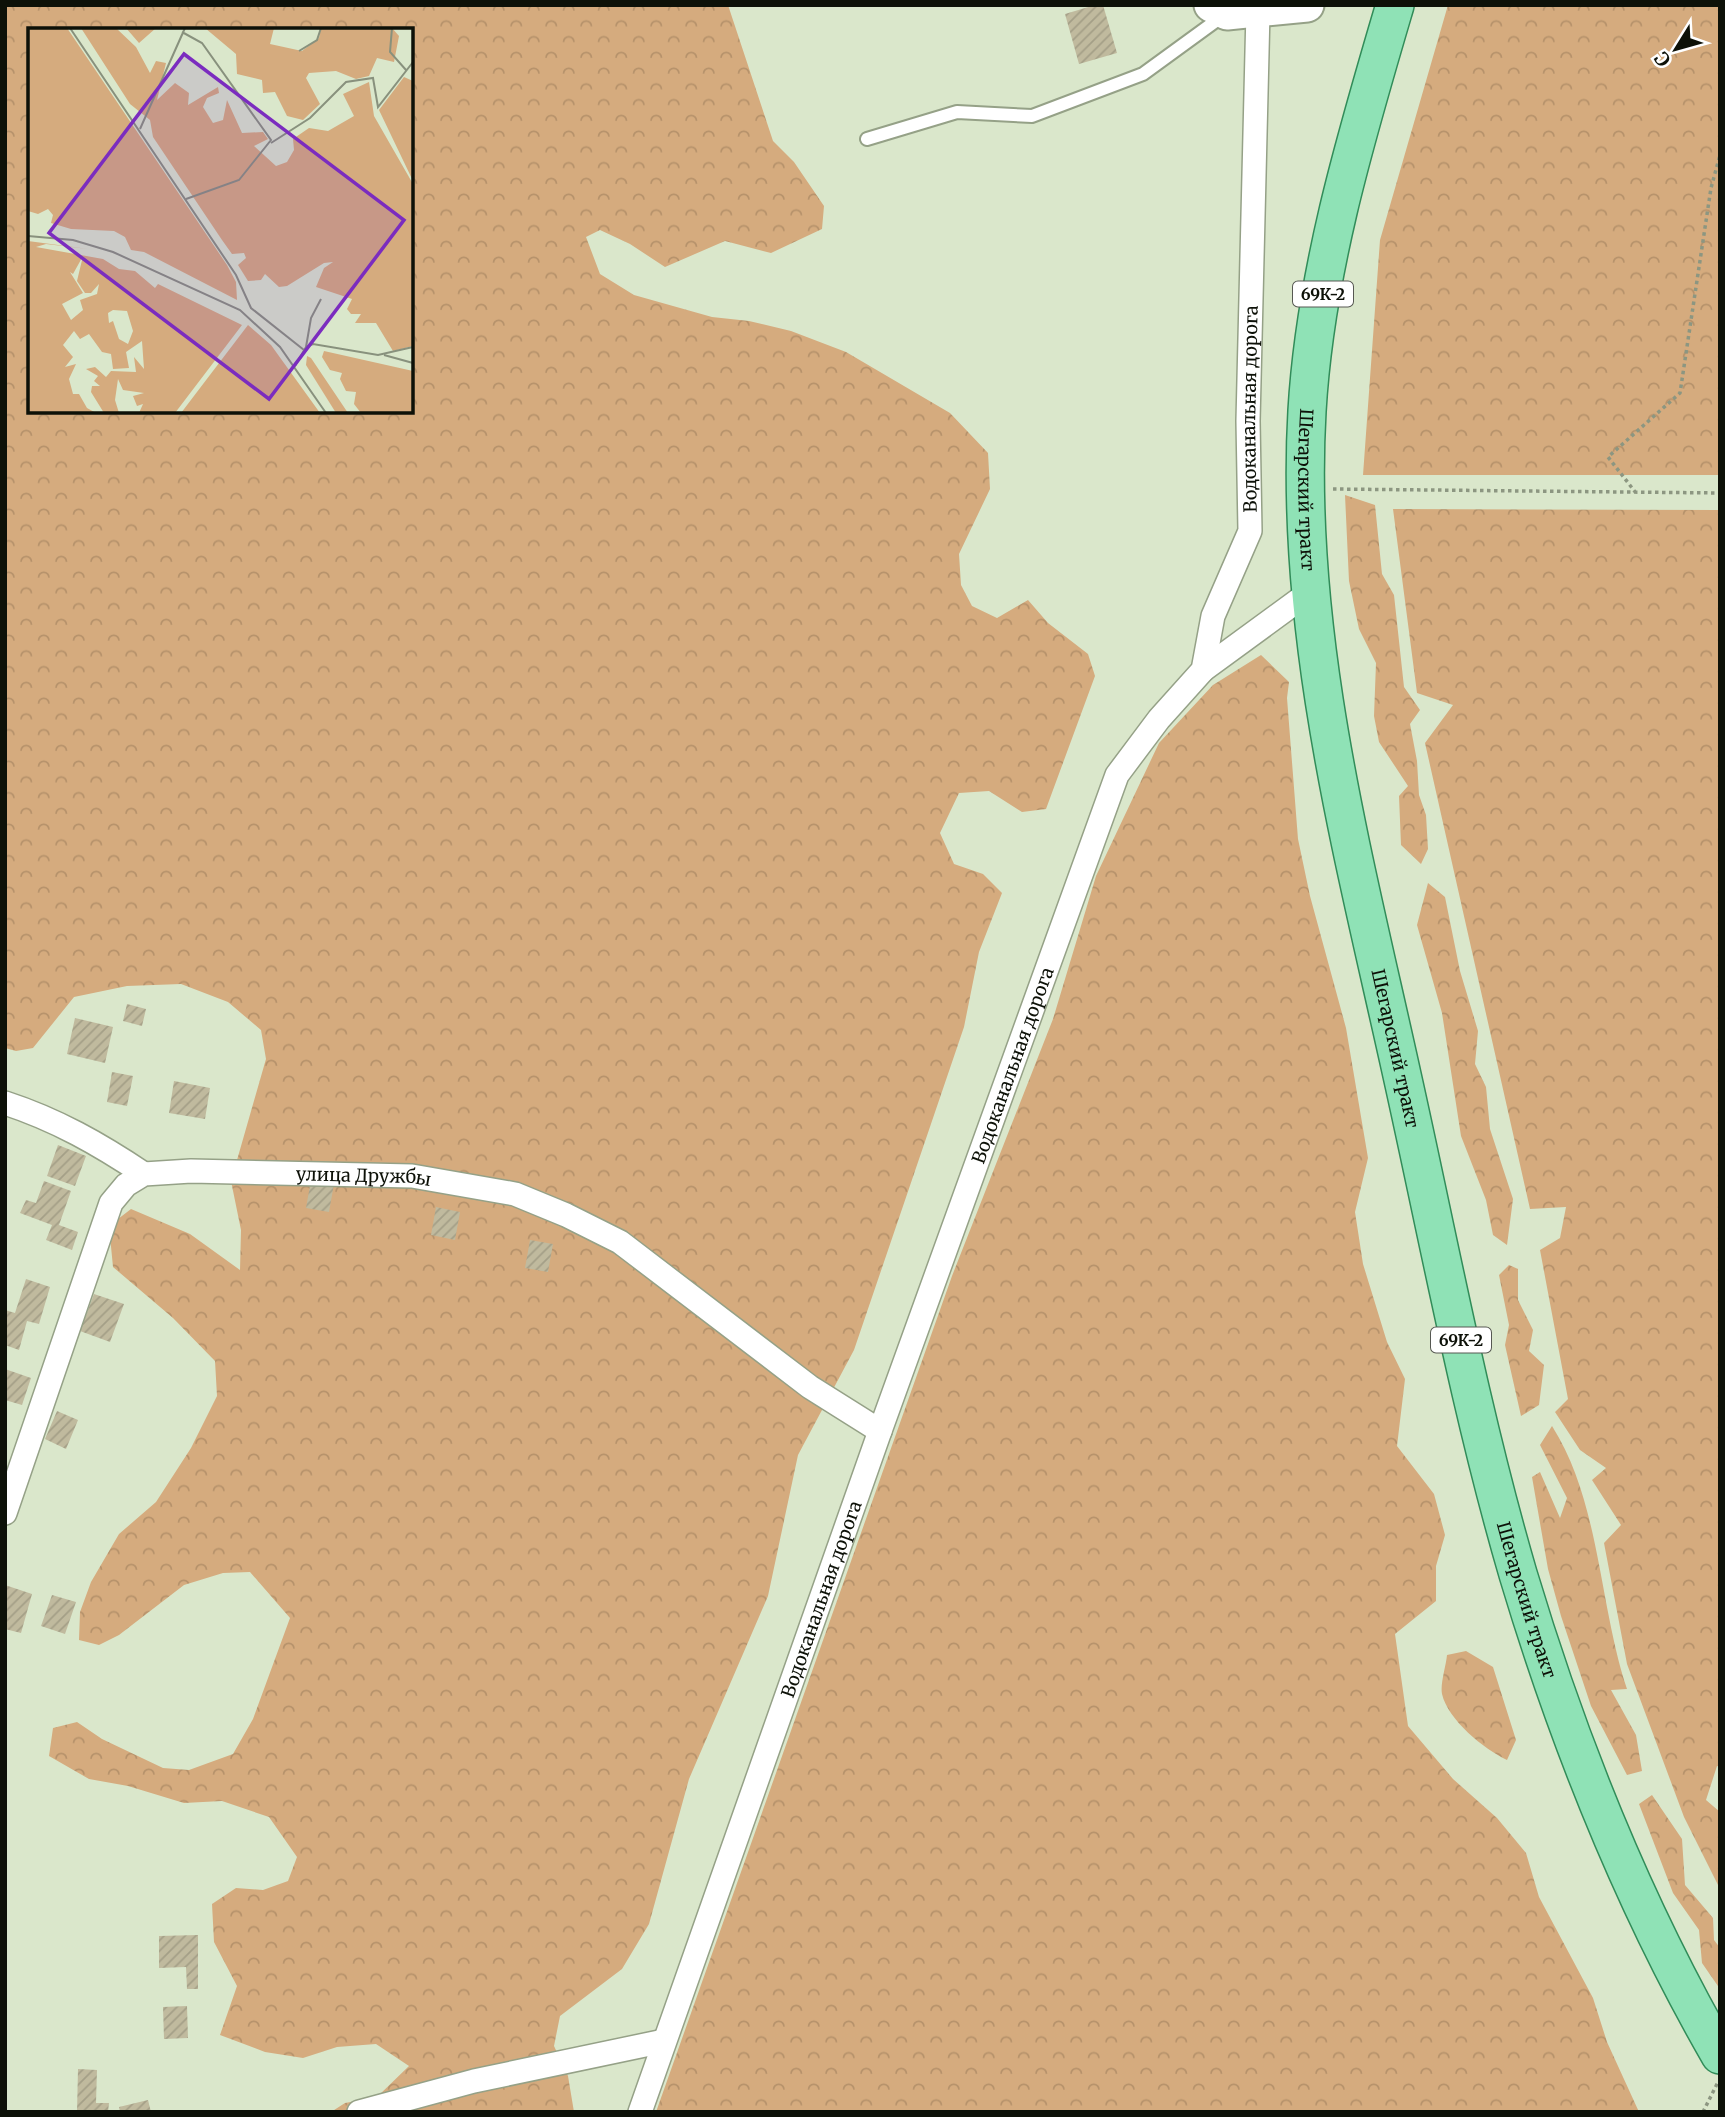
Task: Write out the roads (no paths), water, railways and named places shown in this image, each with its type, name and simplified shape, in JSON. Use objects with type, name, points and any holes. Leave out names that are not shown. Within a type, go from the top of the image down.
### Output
[{"type":"main road","name":"Шегарский тракт","points":[[1395,5],[1348,172],[1314,337],[1307,413],[1306,489],[1311,591],[1325,705],[1349,837],[1482,1435],[1518,1572],[1560,1704],[1629,1878],[1654,1933],[1720,2055]]},
{"type":"street","points":[[1232,10],[1307,5]]},
{"type":"street","name":"Водоканальная дорога","points":[[640,2112],[880,1431],[1117,775],[1159,719],[1203,670],[1213,615],[1250,531],[1232,10]]},
{"type":"street","points":[[1203,670],[1311,591]]},
{"type":"street","points":[[5,1102],[45,1116],[83,1134],[144,1174],[126,1185],[111,1203],[5,1513]]},
{"type":"street","name":"улица Дружбы","points":[[144,1174],[191,1171],[412,1176],[515,1194],[566,1215],[620,1242],[810,1387],[880,1431]]},
{"type":"street","points":[[359,2112],[474,2081],[664,2041]]},
{"type":"lane","points":[[867,139],[957,112],[1032,116],[1143,75],[1232,10]]}]
